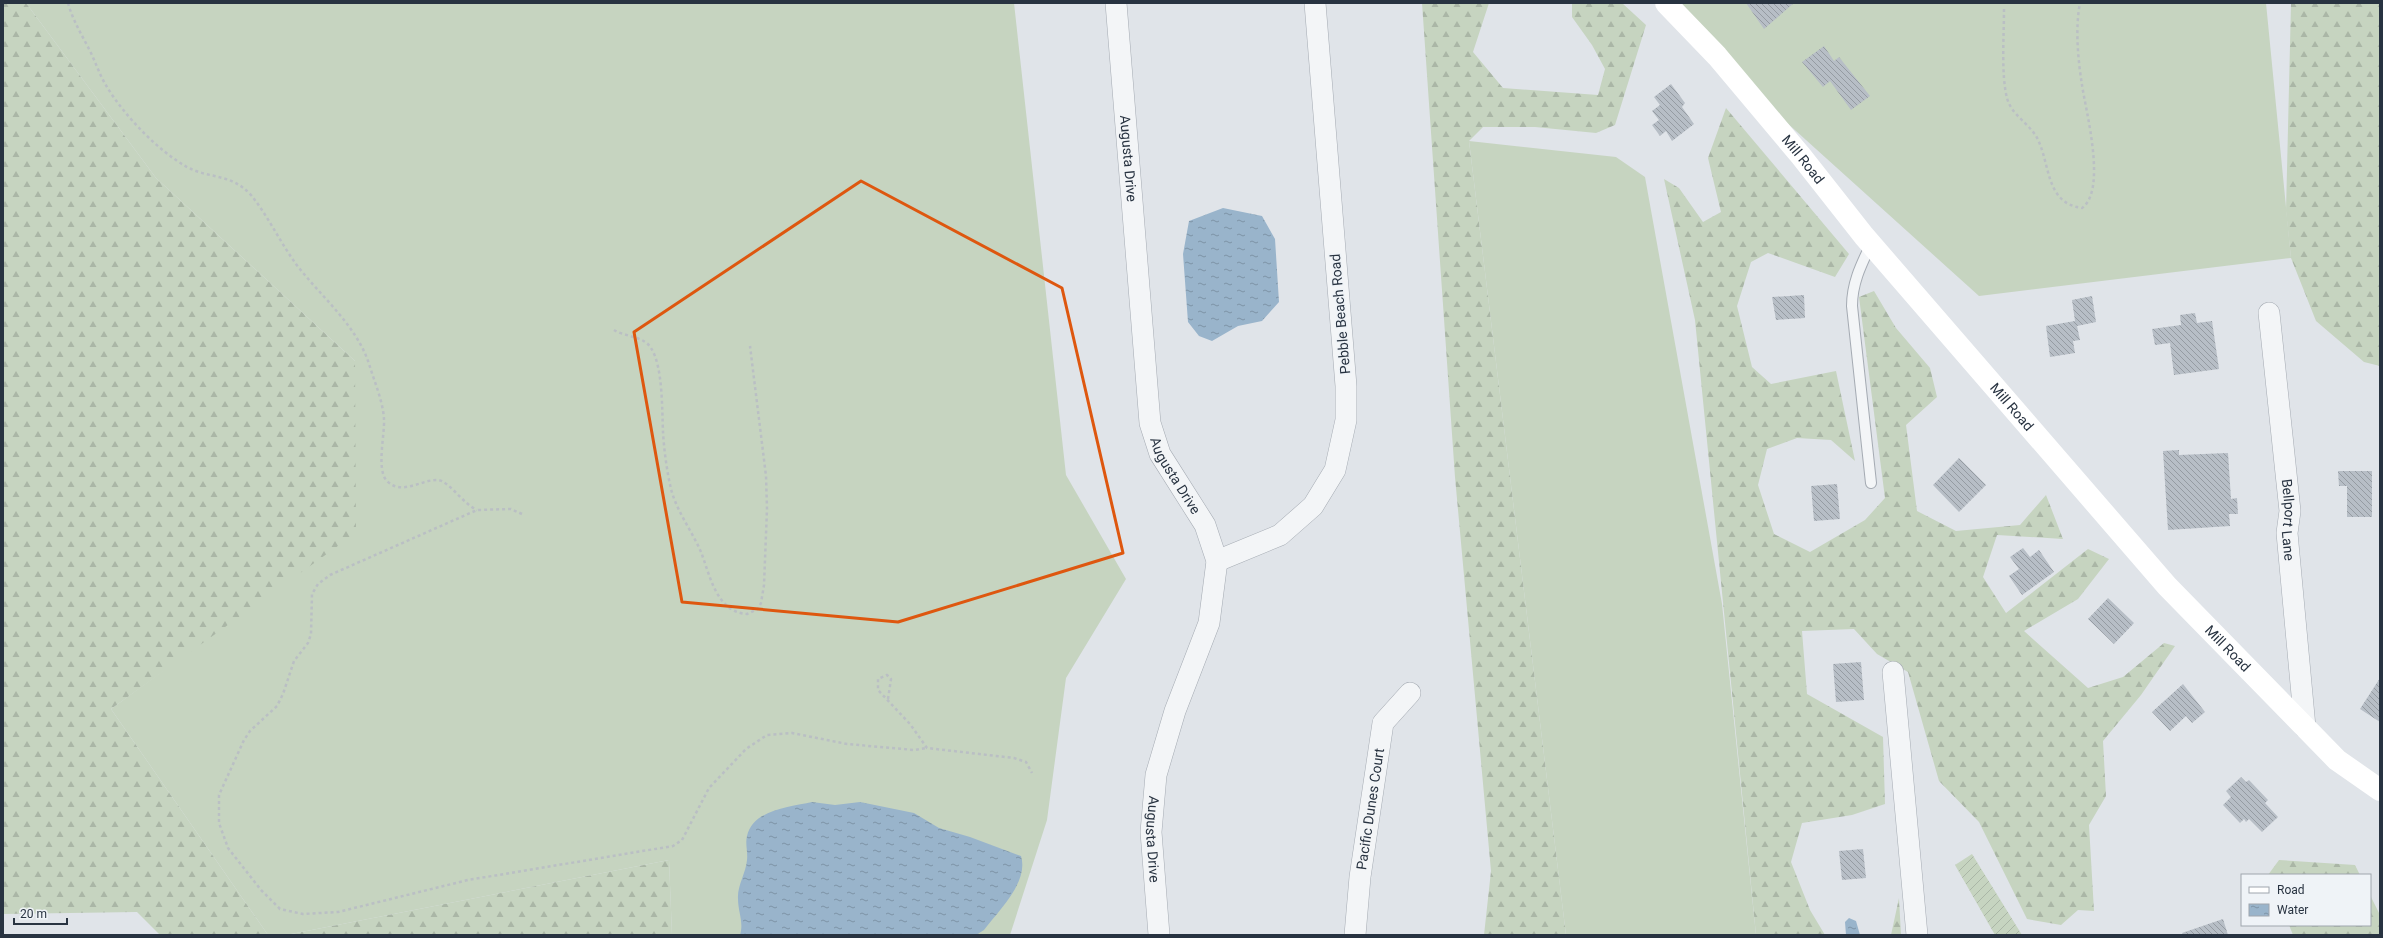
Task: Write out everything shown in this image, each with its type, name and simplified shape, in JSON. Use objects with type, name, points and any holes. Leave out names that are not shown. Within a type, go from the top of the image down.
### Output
[{"type":"main road","name":"Mill Road","points":[[1666,3],[1717,56],[1871,244],[2167,586],[2337,760],[2380,790]]},
{"type":"street","name":"Augusta Drive","points":[[1116,3],[1150,423],[1160,454],[1205,525],[1217,561],[1209,623],[1175,711],[1156,774],[1151,832],[1158,935]]},
{"type":"street","name":"Pebble Beach Road","points":[[1217,561],[1280,535],[1313,506],[1335,470],[1346,420],[1346,386],[1315,3]]},
{"type":"street","name":"Bellport Lane","points":[[2270,313],[2290,511],[2287,533],[2305,727]]},
{"type":"street","points":[[1893,672],[1916,935]]},
{"type":"street","name":"Pacific Dunes Court","points":[[1355,935],[1360,877],[1382,723],[1410,693]]},
{"type":"lane","points":[[1871,244],[1854,283],[1852,306],[1871,483]]},
{"type":"path","points":[[68,3],[72,20],[107,86],[120,105],[174,159],[192,170],[226,177],[250,195],[297,266],[354,334],[370,365],[382,407],[384,419],[382,469],[386,481],[396,487],[407,487],[431,480],[441,480],[449,486],[467,505],[477,510]]},
{"type":"path","points":[[2004,9],[2006,85],[2010,109],[2029,127],[2036,137],[2055,193],[2073,207],[2082,208],[2088,204],[2092,194],[2093,172],[2091,137],[2081,83],[2076,32],[2080,3]]},
{"type":"path","points":[[614,330],[624,336],[644,341],[651,347],[656,357],[663,409],[663,434],[671,489],[701,553],[717,594],[732,610],[747,614],[758,609],[761,603],[764,585],[767,509],[766,476],[750,346]]},
{"type":"path","points":[[522,514],[511,509],[477,510],[330,575],[318,584],[312,594],[311,634],[308,643],[294,661],[289,681],[277,706],[250,731],[244,740],[219,795],[219,823],[228,848],[265,896],[280,909],[303,914],[338,912],[468,880],[673,846],[682,840],[702,798],[709,788],[746,749],[767,735],[792,733],[847,744],[914,750],[927,748],[1014,758],[1026,762],[1032,773]]},
{"type":"path","points":[[888,699],[891,680],[887,675],[878,679],[878,690],[888,699],[927,748]]},
{"type":"highlighted area","points":[[861,181],[1062,288],[1123,553],[898,622],[682,602],[634,332]]},
{"type":"green space","points":[[3,3],[26,3],[156,178],[355,361],[356,533],[111,709],[268,935],[160,935],[137,912],[3,914]]},
{"type":"green space","points":[[26,3],[1014,3],[1066,475],[1126,579],[1066,678],[1047,820],[1010,935],[672,935],[669,860],[286,935],[268,935],[111,709],[231,621],[355,361],[156,178]]},
{"type":"green space","points":[[1422,3],[1489,3],[1473,52],[1503,88],[1598,95],[1605,69],[1592,45],[1572,17],[1572,3],[1622,3],[1646,25],[1615,125],[1596,133],[1535,127],[1483,127],[1469,141],[1566,935],[1484,935],[1491,871],[1455,477]]},
{"type":"green space","points":[[1654,3],[2266,3],[2291,258],[1979,296]]},
{"type":"green space","points":[[2291,3],[2380,3],[2380,366],[2364,362],[2316,321],[2291,258],[2286,211]]},
{"type":"green space","points":[[1726,108],[1849,254],[1835,277],[1768,253],[1751,262],[1737,306],[1752,367],[1771,384],[1836,371],[1855,461],[1831,440],[1797,438],[1767,449],[1758,485],[1774,534],[1810,552],[1865,520],[1885,498],[1859,297],[1874,291],[1896,328],[1930,368],[1937,397],[1906,425],[1917,511],[1956,531],[2020,525],[2046,495],[2063,539],[1997,535],[1983,577],[2006,613],[2088,549],[2109,559],[2078,599],[2024,631],[2088,688],[2123,677],[2164,643],[2175,646],[2141,695],[2103,741],[2106,796],[2089,825],[2094,911],[2078,910],[2061,925],[2027,919],[1979,822],[1939,781],[1908,672],[1877,654],[1854,629],[1802,631],[1807,694],[1883,737],[1885,804],[1852,815],[1802,823],[1791,862],[1810,910],[1825,935],[1756,935],[1695,320],[1664,179],[1679,188],[1703,222],[1721,212],[1708,158]]},
{"type":"green space","points":[[1469,141],[1616,157],[1645,177],[1722,604],[1756,935],[1566,935]]},
{"type":"green space","points":[[1972,854],[2022,935],[1995,935],[1955,865]]},
{"type":"green space","points":[[669,860],[672,935],[286,935]]},
{"type":"green space","points":[[2279,860],[2355,865],[2360,874],[2269,874]]},
{"type":"green space","points":[[2371,897],[2380,915],[2380,935],[2293,935],[2289,926],[2371,926]]},
{"type":"green space","points":[[1899,898],[1901,935],[1891,935]]},
{"type":"water","points":[[1223,208],[1262,216],[1275,239],[1279,302],[1262,321],[1238,326],[1212,341],[1199,336],[1188,322],[1183,254],[1189,221]]},
{"type":"water","points":[[812,802],[835,805],[860,802],[914,813],[939,828],[970,837],[1021,856],[1021,876],[1017,886],[1004,905],[984,930],[976,935],[740,935],[741,921],[738,894],[746,865],[746,839],[751,827],[757,820],[774,811]]},
{"type":"water","points":[[1849,918],[1856,921],[1860,935],[1846,935],[1845,922]]},
{"type":"building","points":[[1746,3],[1794,3],[1764,29]]},
{"type":"building","points":[[1824,46],[1834,61],[1839,57],[1870,96],[1851,110],[1830,81],[1823,87],[1802,62]]},
{"type":"building","points":[[1671,84],[1685,103],[1682,107],[1694,124],[1672,141],[1666,131],[1660,136],[1652,125],[1659,120],[1652,111],[1660,105],[1654,97]]},
{"type":"building","points":[[1804,295],[1805,318],[1776,320],[1772,297]]},
{"type":"building","points":[[2092,296],[2096,322],[2077,326],[2080,340],[2073,341],[2075,353],[2050,357],[2046,326],[2075,321],[2072,300]]},
{"type":"building","points":[[2195,313],[2197,323],[2212,321],[2219,369],[2174,375],[2170,343],[2155,345],[2152,329],[2181,325],[2180,315]]},
{"type":"building","points":[[2179,450],[2179,455],[2228,453],[2231,499],[2237,498],[2238,514],[2229,514],[2230,526],[2168,530],[2163,451]]},
{"type":"building","points":[[1959,458],[1986,485],[1959,512],[1933,485]]},
{"type":"building","points":[[2338,471],[2372,471],[2372,517],[2347,517],[2347,486],[2339,486]]},
{"type":"building","points":[[1837,484],[1840,519],[1814,521],[1811,486]]},
{"type":"building","points":[[2023,548],[2030,557],[2039,550],[2054,572],[2022,595],[2009,576],[2019,569],[2010,557]]},
{"type":"building","points":[[2108,598],[2134,623],[2114,644],[2088,619]]},
{"type":"building","points":[[1861,662],[1864,700],[1836,702],[1833,664]]},
{"type":"building","points":[[2380,678],[2380,722],[2360,709]]},
{"type":"building","points":[[2183,684],[2205,712],[2192,723],[2186,716],[2170,731],[2152,712]]},
{"type":"building","points":[[2241,777],[2246,782],[2249,780],[2268,800],[2265,803],[2278,817],[2262,832],[2249,819],[2246,822],[2244,819],[2240,823],[2223,805],[2231,797],[2226,791]]},
{"type":"building","points":[[1863,849],[1866,878],[1842,880],[1839,851]]},
{"type":"building","points":[[2223,919],[2228,935],[2183,935],[2182,933]]}]
